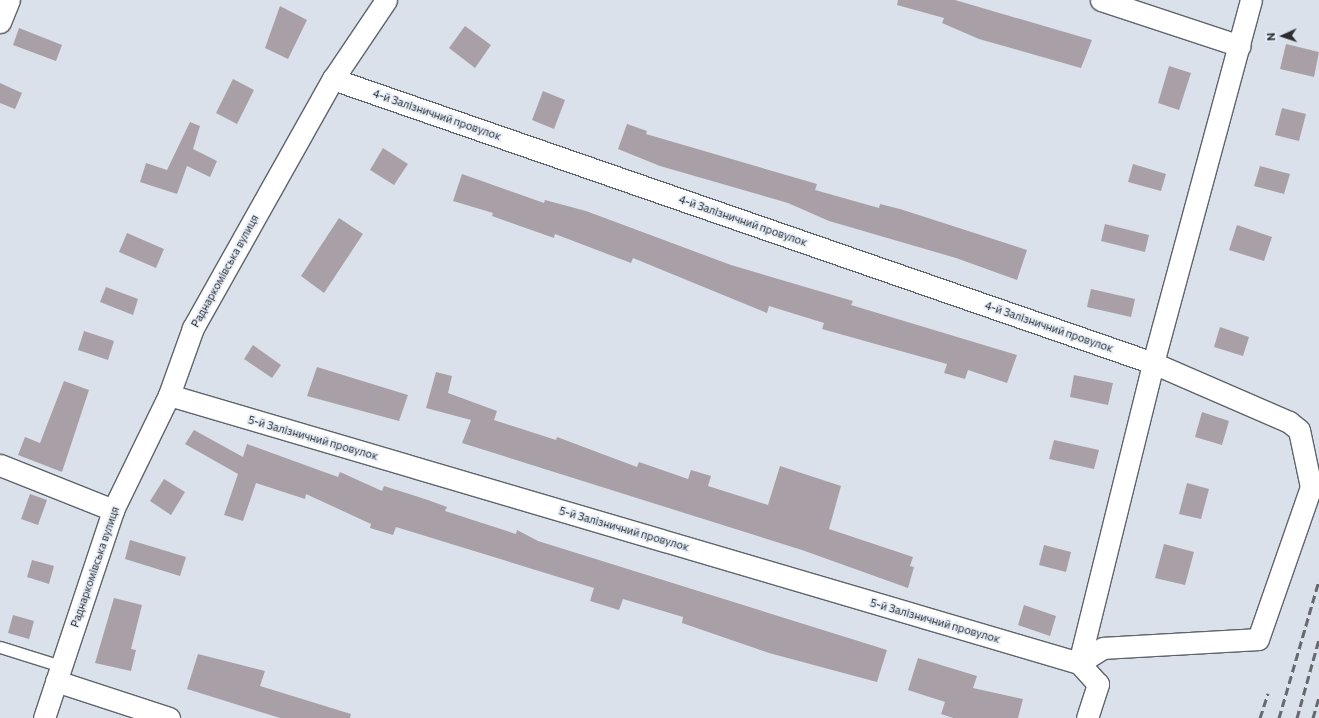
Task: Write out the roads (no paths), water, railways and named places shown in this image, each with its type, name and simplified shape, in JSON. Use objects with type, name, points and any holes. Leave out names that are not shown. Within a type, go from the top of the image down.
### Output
[{"type":"street","points":[[0,22],[9,0]]},
{"type":"street","name":"Раднаркомівська вулиця","points":[[44,718],[113,510],[169,395],[193,328],[333,79],[386,0]]},
{"type":"street","points":[[1101,0],[1240,46]]},
{"type":"street","points":[[1087,718],[1098,684],[1079,663],[1153,363],[1240,46],[1251,0]]},
{"type":"street","name":"4-й Залізничний провулок","points":[[333,79],[1153,363],[1289,422],[1299,430],[1311,487],[1258,639],[1103,648],[1079,663]]},
{"type":"street","name":"5-й Залізничний провулок","points":[[169,395],[1079,663]]},
{"type":"street","points":[[0,465],[113,510]]},
{"type":"street","points":[[58,673],[169,718]]},
{"type":"lane","points":[[0,647],[58,673]]},
{"type":"railway","points":[[1279,718],[1319,580]]},
{"type":"railway","points":[[1297,718],[1319,639]]},
{"type":"railway","points":[[1260,718],[1268,693]]},
{"type":"railway","points":[[1313,718],[1319,697]]}]
